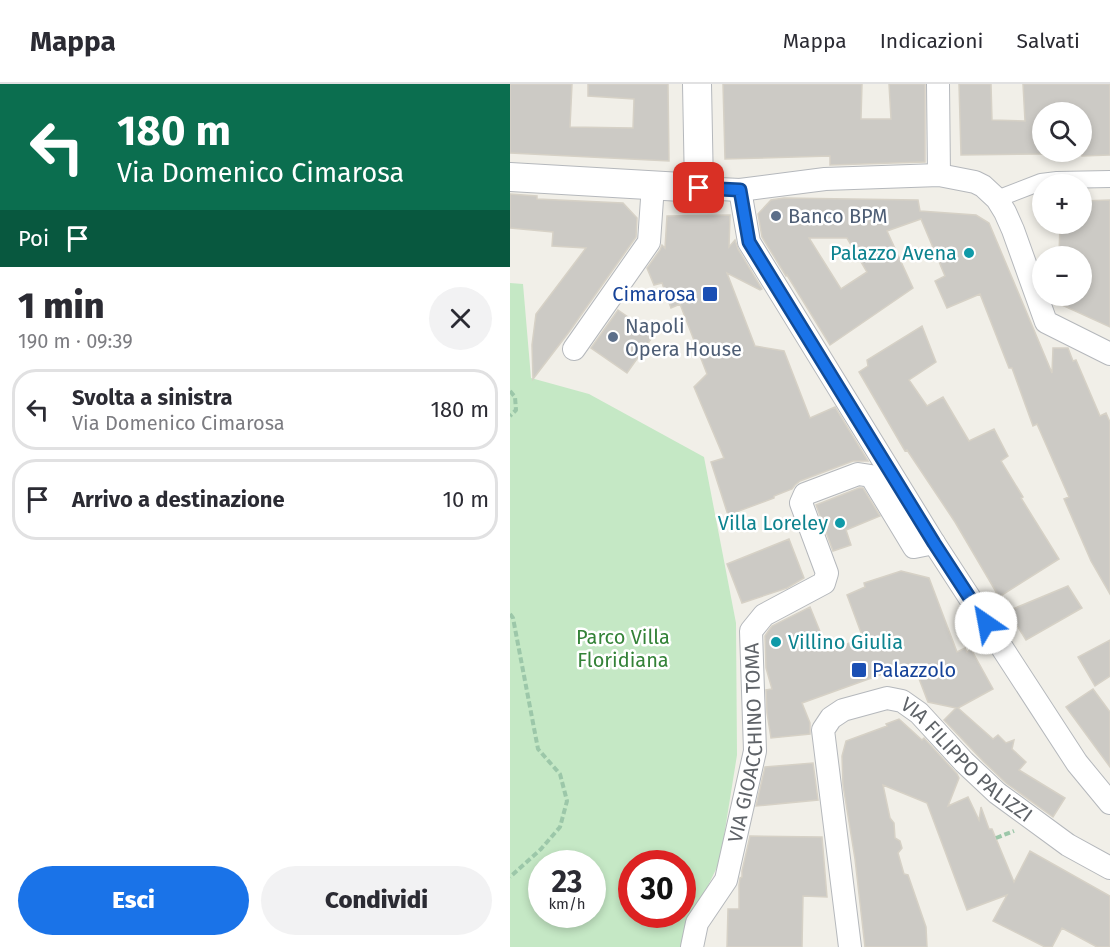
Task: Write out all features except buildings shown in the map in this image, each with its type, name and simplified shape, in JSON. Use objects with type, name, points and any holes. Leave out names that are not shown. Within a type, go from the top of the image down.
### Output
[{"type":"street","points":[[697,84],[699,188]]},
{"type":"street","points":[[938,84],[939,175]]},
{"type":"street","points":[[510,177],[740,190],[825,179],[939,175],[975,182],[997,199],[1013,230],[1046,322],[1108,356]]},
{"type":"street","points":[[997,199],[1041,182],[1110,179]]},
{"type":"street","points":[[574,350],[649,242],[653,185]]},
{"type":"street","points":[[740,190],[749,242],[934,543],[1077,763],[1110,803]]},
{"type":"street","name":"VIA GIOACCHINO TOMA","points":[[692,947],[697,923],[726,880],[755,751],[751,631],[764,615],[824,583],[827,573],[801,503],[805,494],[858,474],[871,476],[914,547],[934,543]]},
{"type":"street","name":"VIA FILIPPO PALIZZI","points":[[850,947],[823,730],[831,718],[843,710],[887,698],[903,701],[919,713],[964,762],[997,793],[1068,845],[1110,868]]},
{"type":"path","points":[[510,391],[515,397],[516,410],[510,416]]},
{"type":"path","points":[[510,614],[513,618],[538,749],[560,774],[567,801],[560,827],[541,849],[510,878]]},
{"type":"path","points":[[996,838],[1016,831]]},
{"type":"green space","name":"Parco Villa Floridiana","points":[[510,283],[523,284],[531,378],[589,394],[704,457],[736,623],[737,755],[720,861],[696,911],[696,850],[618,850],[618,928],[690,928],[686,947],[510,947]]},
{"type":"place","name":"Banco BPM","points":[[776,216]]},
{"type":"place","name":"Palazzo Avena","points":[[969,253]]},
{"type":"place","name":"Cimarosa","points":[[710,294]]},
{"type":"place","name":"Napoli Opera House","points":[[613,337]]},
{"type":"place","name":"Villa Loreley","points":[[840,523]]},
{"type":"place","name":"Villino Giulia","points":[[776,642]]},
{"type":"place","name":"Palazzolo","points":[[859,670]]},
{"type":"route","points":[[699,188],[740,190],[749,242],[934,543],[986,623]]}]
